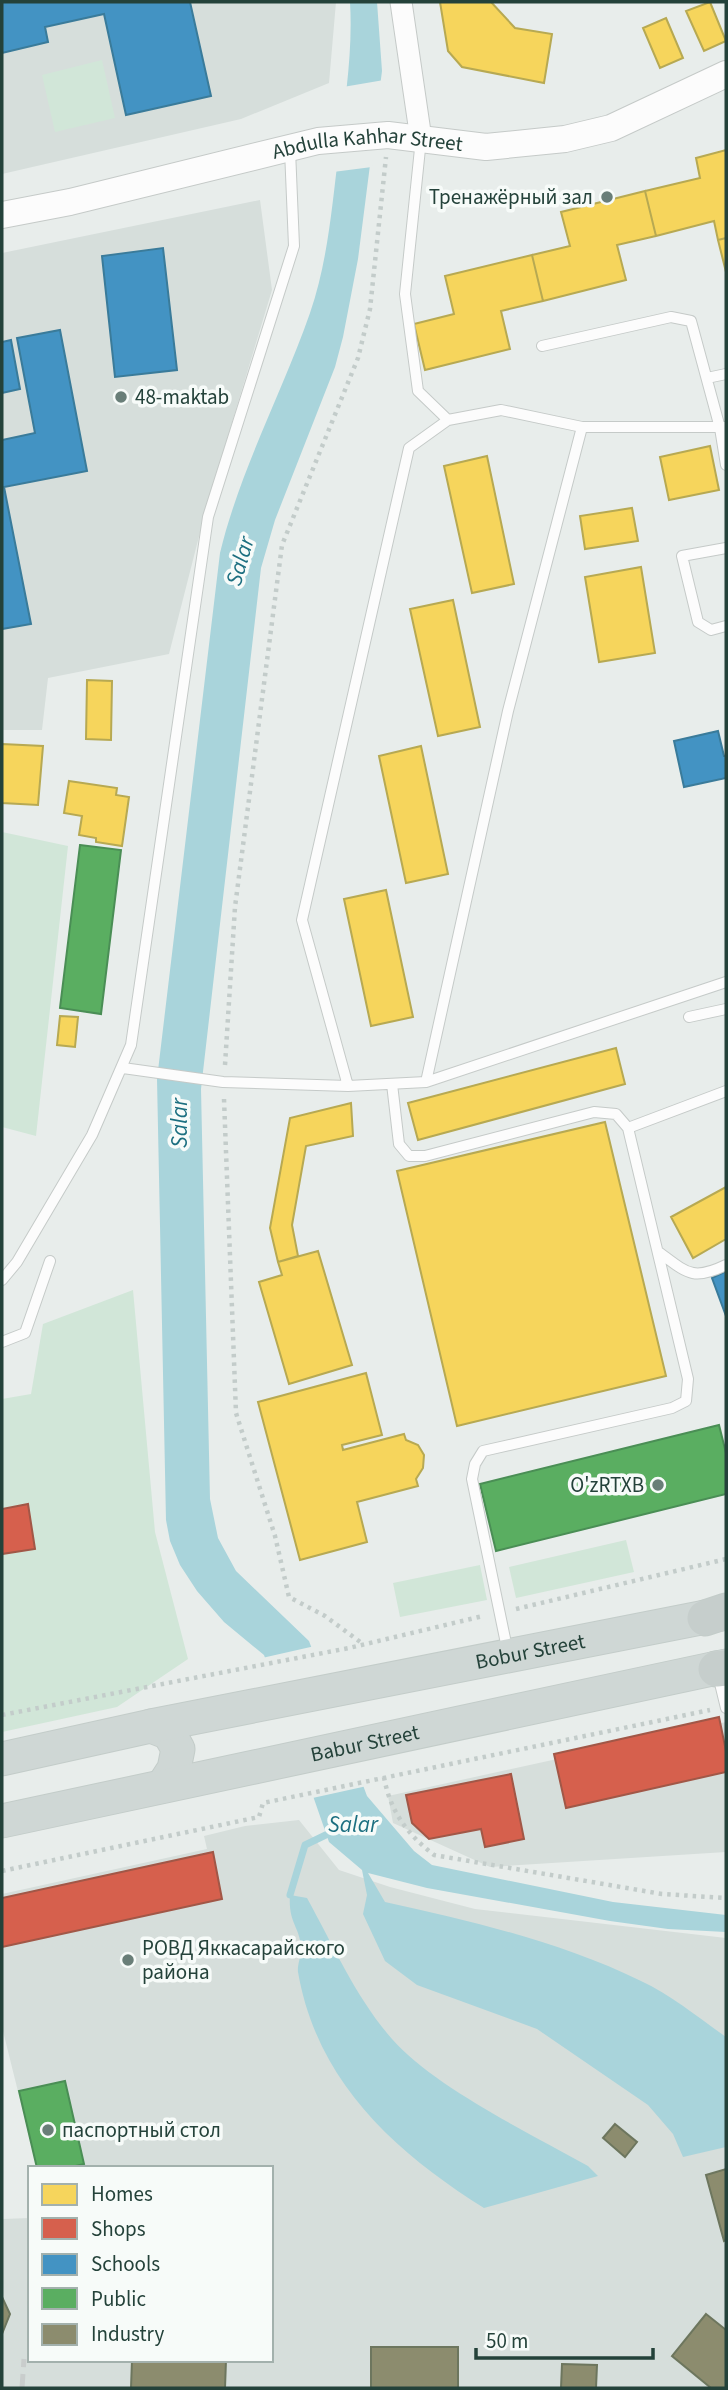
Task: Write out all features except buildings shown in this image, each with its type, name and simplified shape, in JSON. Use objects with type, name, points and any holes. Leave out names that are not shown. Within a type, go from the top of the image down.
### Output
[{"type":"main road","name":"Bobur Street","points":[[151,1726],[719,1614]]},
{"type":"main road","name":"Babur Street","points":[[2,1821],[723,1668]]},
{"type":"main road","points":[[2,1759],[151,1726],[169,1733],[178,1749],[174,1769],[163,1786]]},
{"type":"street","points":[[401,2],[421,139]]},
{"type":"street","name":"Abdulla Kahhar Street","points":[[2,215],[70,202],[318,141],[388,135],[486,147],[565,139],[611,128],[726,74]]},
{"type":"lane","points":[[421,139],[405,294],[418,391],[449,420]]},
{"type":"lane","points":[[2,1280],[17,1262],[92,1135],[122,1068],[137,1020],[205,530],[294,246],[290,147]]},
{"type":"lane","points":[[542,346],[671,317],[691,321],[723,427],[726,465]]},
{"type":"lane","points":[[707,378],[726,374]]},
{"type":"lane","points":[[348,1086],[302,920],[409,448],[449,420],[501,411],[582,427],[723,427]]},
{"type":"lane","points":[[426,1082],[508,710],[582,427]]},
{"type":"lane","points":[[726,548],[682,556],[698,622],[710,630],[726,626]]},
{"type":"lane","points":[[122,1068],[223,1082],[348,1086],[426,1082],[726,982]]},
{"type":"lane","points":[[689,1017],[726,1009]]},
{"type":"lane","points":[[392,1084],[399,1144],[408,1156],[425,1156],[594,1112],[616,1114],[628,1128],[688,1379],[686,1401],[672,1408],[483,1451],[475,1464],[472,1479],[502,1612],[509,1657]]},
{"type":"lane","points":[[628,1128],[726,1091]]},
{"type":"lane","points":[[660,1253],[688,1274],[702,1275],[726,1265]]},
{"type":"lane","points":[[2,1342],[26,1333],[50,1261]]},
{"type":"lane","points":[[723,1668],[726,1707]]},
{"type":"path","points":[[363,1644],[325,1616],[289,1597],[275,1536],[236,1413],[223,1082],[235,907],[282,545],[358,358],[370,309],[388,135]]},
{"type":"path","points":[[2,1715],[349,1648],[726,1559]]},
{"type":"path","points":[[2,1871],[259,1817],[262,1803],[726,1707]]},
{"type":"path","points":[[381,1777],[396,1815],[415,1840],[434,1855],[662,1894],[726,1898]]},
{"type":"shaded area","points":[[2,2],[336,2],[329,83],[241,119],[2,174]]},
{"type":"shaded area","name":"48-maktab","points":[[260,200],[272,290],[207,505],[169,654],[48,678],[42,730],[2,730],[2,253]]},
{"type":"shaded area","points":[[726,1722],[726,1852],[490,1867],[393,1823],[388,1796]]},
{"type":"shaded area","points":[[299,1820],[339,1870],[390,1887],[475,1909],[726,1938],[726,2388],[2,2388],[2,2219],[28,2218],[28,2362],[273,2362],[273,2166],[37,2166],[2,2027],[2,1894],[207,1849],[204,1836],[245,1826]]},
{"type":"green space","points":[[102,60],[115,118],[55,132],[42,75]]},
{"type":"green space","points":[[2,832],[68,846],[36,1136],[2,1127]]},
{"type":"green space","points":[[133,1290],[155,1532],[188,1659],[117,1707],[2,1732],[2,1399],[31,1394],[43,1324]]},
{"type":"green space","points":[[626,1540],[634,1572],[516,1598],[509,1567]]},
{"type":"green space","points":[[480,1565],[487,1600],[400,1617],[393,1583]]},
{"type":"water","name":"Salar","points":[[350,2],[377,2],[382,71],[358,259],[335,367],[275,520],[261,568],[201,1089],[210,1499],[218,1538],[236,1571],[309,1641],[367,1796],[414,1851],[432,1865],[613,1902],[726,1915],[726,1932],[668,1929],[427,1888],[368,1873],[385,1902],[516,1934],[611,1967],[663,1993],[726,2037],[726,2147],[683,2157],[673,2134],[648,2105],[537,2029],[417,1985],[385,1961],[363,1914],[367,1895],[362,1870],[329,1842],[264,1655],[224,1622],[197,1591],[180,1565],[170,1541],[166,1520],[157,1079],[220,553],[228,522],[250,462],[310,313],[321,273],[346,95]]},
{"type":"water","points":[[290,1895],[307,1898],[367,2006],[392,2039],[410,2057],[457,2092],[588,2166],[598,2176],[484,2208],[420,2163],[391,2138],[342,2080],[323,2047],[308,2011],[298,1972],[301,1946],[292,1918]]},
{"type":"pier","points":[[384,80],[372,167],[333,172],[343,87]]},
{"type":"pier","points":[[315,1646],[367,1786],[308,1799],[262,1658]]},
{"type":"waterway","points":[[290,1895],[305,1845],[334,1831]]},
{"type":"railway","points":[[22,2388],[24,2359]]},
{"type":"place","name":"Тренажёрный зал","points":[[607,197]]},
{"type":"place","name":"48-maktab","points":[[121,397]]},
{"type":"place","name":"O'zRTXB","points":[[658,1485]]},
{"type":"place","name":"РОВД Яккасарайского района","points":[[128,1960]]},
{"type":"place","name":"паспортный стол","points":[[48,2130]]}]
